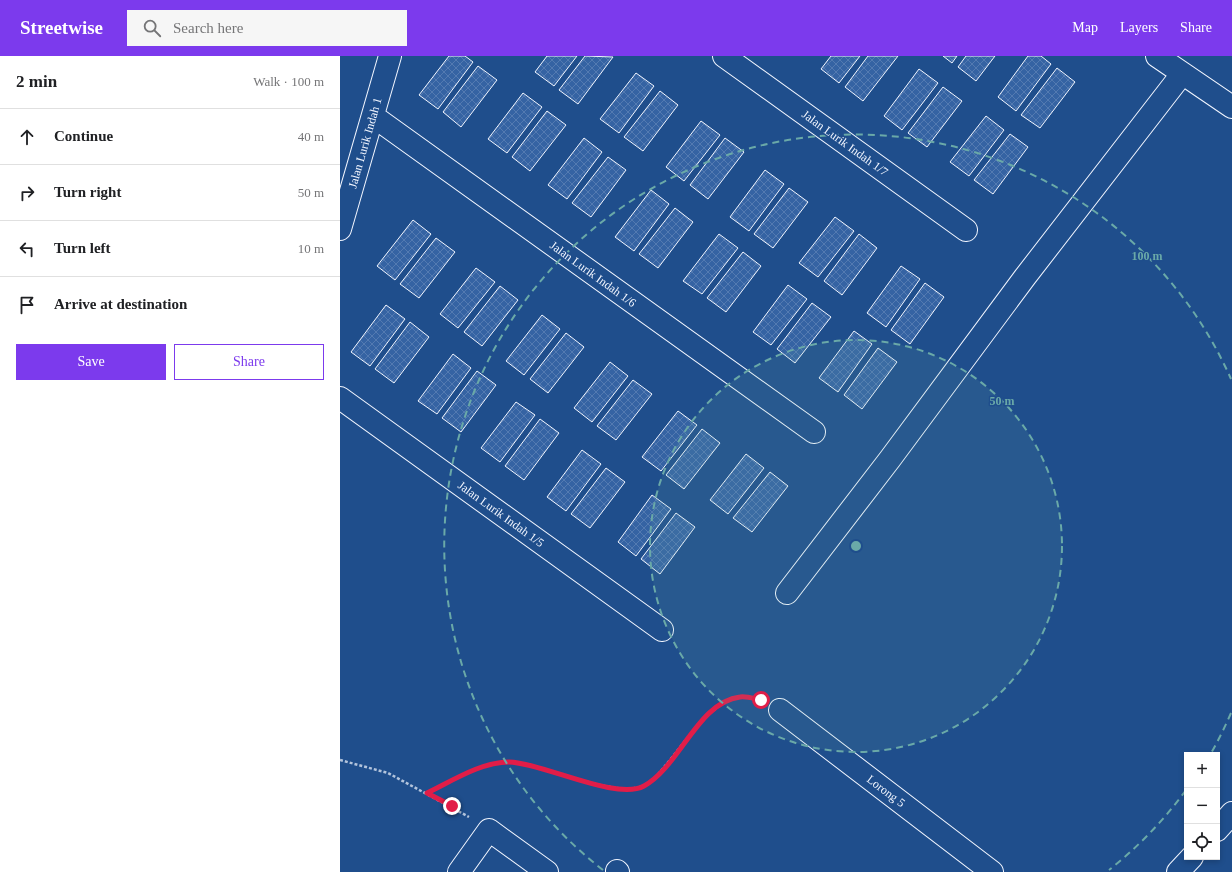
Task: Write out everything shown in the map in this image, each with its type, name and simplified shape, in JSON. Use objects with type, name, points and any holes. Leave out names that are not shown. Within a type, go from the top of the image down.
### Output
[{"type":"street","name":"Jalan Lurik Indah 1","points":[[340,229],[390,56]]},
{"type":"street","name":"Jalan Lurik Indah 1/7","points":[[724,56],[966,230]]},
{"type":"street","points":[[1157,56],[1232,107]]},
{"type":"street","points":[[787,593],[890,459],[1024,278],[1182,74]]},
{"type":"street","name":"Jalan Lurik Indah 1/6","points":[[373,116],[814,432]]},
{"type":"street","name":"Jalan Lurik Indah 1/5","points":[[340,398],[662,630]]},
{"type":"street","name":"Lorong 5","points":[[780,710],[992,872]]},
{"type":"street","points":[[1220,827],[1232,813]]},
{"type":"street","points":[[459,872],[489,830],[547,872]]},
{"type":"street","points":[[1178,872],[1189,860]]},
{"type":"path","points":[[427,793],[473,771],[493,764],[509,762],[533,766],[626,790],[643,786],[656,777],[704,719],[722,703],[741,697],[761,700],[780,710]]},
{"type":"path","points":[[340,760],[388,773],[427,793],[489,830]]},
{"type":"building","points":[[449,56],[465,56],[473,62],[438,109],[419,95]]},
{"type":"building","points":[[547,56],[577,56],[554,86],[535,72]]},
{"type":"building","points":[[585,56],[613,57],[578,104],[559,90]]},
{"type":"building","points":[[831,56],[860,56],[839,83],[821,69]]},
{"type":"building","points":[[868,56],[898,56],[863,101],[845,87]]},
{"type":"building","points":[[943,56],[957,56],[952,63]]},
{"type":"building","points":[[966,56],[995,56],[976,81],[958,67]]},
{"type":"building","points":[[1028,56],[1041,56],[1051,64],[1016,111],[998,97]]},
{"type":"building","points":[[478,66],[497,80],[461,127],[443,112]]},
{"type":"building","points":[[1057,68],[1075,82],[1040,128],[1021,115]]},
{"type":"building","points":[[919,69],[938,83],[902,130],[884,116]]},
{"type":"building","points":[[636,73],[654,86],[619,133],[600,119]]},
{"type":"building","points":[[943,87],[962,101],[927,147],[908,133]]},
{"type":"building","points":[[660,91],[678,105],[643,151],[624,137]]},
{"type":"building","points":[[523,93],[542,107],[507,153],[488,139]]},
{"type":"building","points":[[547,111],[566,125],[530,171],[512,157]]},
{"type":"building","points":[[986,116],[1004,130],[969,176],[950,162]]},
{"type":"building","points":[[701,121],[720,135],[684,181],[666,167]]},
{"type":"building","points":[[1010,134],[1028,147],[993,194],[974,180]]},
{"type":"building","points":[[584,138],[602,152],[567,199],[548,185]]},
{"type":"building","points":[[725,138],[744,152],[708,199],[690,185]]},
{"type":"building","points":[[608,157],[626,170],[591,217],[572,203]]},
{"type":"building","points":[[765,170],[784,184],[749,231],[730,217]]},
{"type":"building","points":[[789,188],[808,202],[773,248],[754,234]]},
{"type":"building","points":[[651,190],[669,204],[634,251],[615,237]]},
{"type":"building","points":[[675,208],[693,222],[658,268],[639,254]]},
{"type":"building","points":[[835,217],[854,231],[818,277],[799,263]]},
{"type":"building","points":[[413,220],[431,234],[395,280],[377,266]]},
{"type":"building","points":[[719,234],[738,248],[702,294],[683,281]]},
{"type":"building","points":[[859,234],[877,248],[842,295],[824,281]]},
{"type":"building","points":[[436,238],[455,252],[419,298],[400,284]]},
{"type":"building","points":[[743,252],[761,266],[726,312],[707,298]]},
{"type":"building","points":[[901,266],[920,279],[886,327],[867,313]]},
{"type":"building","points":[[476,268],[495,282],[458,328],[440,314]]},
{"type":"building","points":[[925,283],[944,297],[910,344],[891,330]]},
{"type":"building","points":[[788,285],[807,299],[771,345],[753,332]]},
{"type":"building","points":[[500,286],[518,300],[482,346],[464,332]]},
{"type":"building","points":[[812,303],[831,317],[795,363],[777,349]]},
{"type":"building","points":[[386,305],[405,319],[370,366],[351,352]]},
{"type":"building","points":[[542,315],[560,329],[524,375],[506,361]]},
{"type":"building","points":[[410,322],[429,337],[394,383],[375,369]]},
{"type":"building","points":[[854,331],[872,344],[838,392],[819,378]]},
{"type":"building","points":[[566,333],[584,347],[548,393],[530,379]]},
{"type":"building","points":[[878,348],[897,362],[862,409],[844,395]]},
{"type":"building","points":[[453,354],[471,368],[437,414],[418,401]]},
{"type":"building","points":[[610,362],[628,376],[592,422],[574,408]]},
{"type":"building","points":[[477,371],[496,385],[461,432],[442,418]]},
{"type":"building","points":[[633,380],[652,394],[616,440],[597,426]]},
{"type":"building","points":[[516,402],[535,415],[500,462],[481,448]]},
{"type":"building","points":[[678,411],[697,425],[661,471],[642,457]]},
{"type":"building","points":[[540,419],[559,433],[524,480],[505,466]]},
{"type":"building","points":[[702,429],[720,443],[684,489],[666,475]]},
{"type":"building","points":[[582,450],[601,464],[566,511],[547,497]]},
{"type":"building","points":[[746,454],[764,468],[728,514],[710,500]]},
{"type":"building","points":[[606,468],[625,482],[590,528],[571,514]]},
{"type":"building","points":[[770,472],[788,486],[752,532],[733,518]]},
{"type":"building","points":[[652,495],[671,509],[636,556],[618,542]]},
{"type":"building","points":[[676,513],[695,527],[660,574],[641,559]]},
{"type":"route","points":[[452,806],[427,793],[473,771],[493,764],[509,762],[533,766],[626,790],[643,786],[656,777],[704,719],[722,703],[741,697],[761,700]]}]
